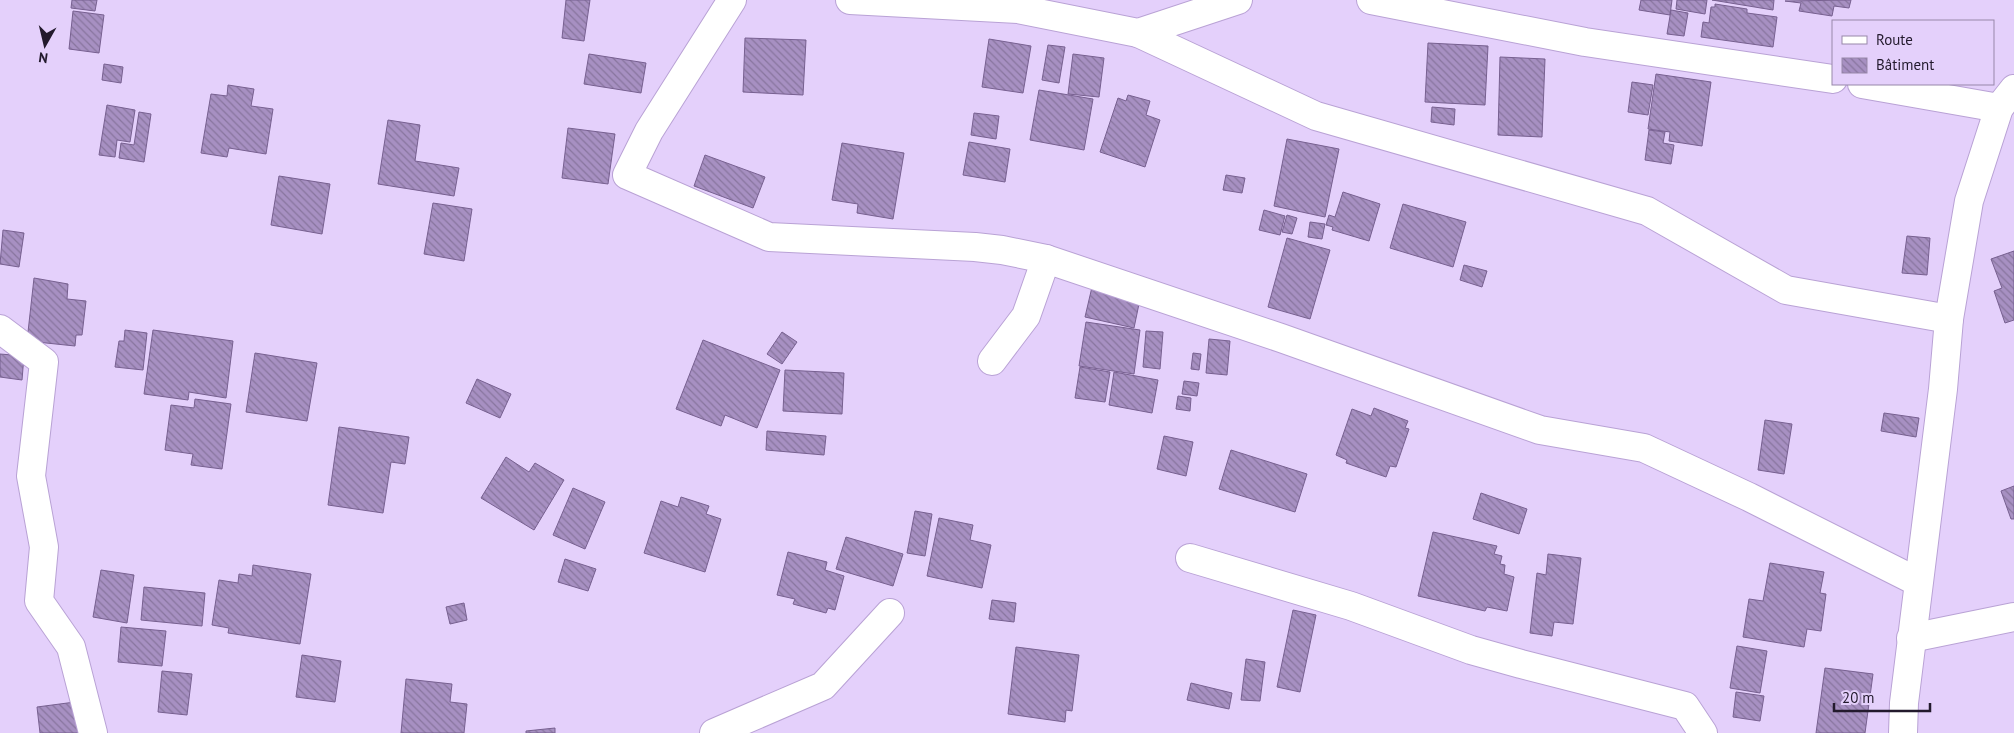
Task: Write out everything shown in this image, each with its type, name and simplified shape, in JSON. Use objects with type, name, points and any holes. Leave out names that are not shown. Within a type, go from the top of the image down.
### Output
[{"type":"street","points":[[732,0],[649,130],[627,175],[769,237],[975,247],[1002,250],[1046,259],[1299,344],[1540,430],[1644,448],[1749,496],[1918,582]]},
{"type":"street","points":[[850,0],[1018,9],[1138,33],[1316,116],[1647,212],[1786,290],[1949,319]]},
{"type":"street","points":[[1138,33],[1238,0]]},
{"type":"street","points":[[1371,0],[1585,42],[1832,79]]},
{"type":"street","points":[[1872,85],[2006,99],[1969,201],[1949,319],[1943,389],[1911,638],[1903,733]]},
{"type":"street","points":[[992,361],[1026,316],[1046,259]]},
{"type":"street","points":[[0,329],[44,362],[31,476],[44,546],[39,601],[71,647],[93,733]]},
{"type":"street","points":[[1190,558],[1351,606],[1480,652],[1685,706],[1703,733]]},
{"type":"street","points":[[714,733],[823,686],[890,613]]},
{"type":"street","points":[[1911,638],[2014,617]]},
{"type":"building","points":[[72,0],[97,0],[95,11],[71,8]]},
{"type":"building","points":[[566,0],[590,0],[584,41],[562,38]]},
{"type":"building","points":[[1641,0],[1672,0],[1670,15],[1639,10]]},
{"type":"building","points":[[1677,0],[1707,0],[1705,14],[1676,9]]},
{"type":"building","points":[[1712,0],[1774,0],[1773,10]]},
{"type":"building","points":[[1851,0],[1849,8],[1834,6],[1832,16],[1799,11],[1801,3],[1785,1]]},
{"type":"building","points":[[1715,4],[1747,9],[1747,13],[1777,17],[1773,47],[1701,37],[1703,22],[1709,23],[1711,7],[1715,7]]},
{"type":"building","points":[[1671,10],[1688,13],[1684,36],[1667,34]]},
{"type":"building","points":[[73,11],[104,15],[99,53],[69,49]]},
{"type":"building","points":[[745,38],[806,40],[803,95],[743,92]]},
{"type":"building","points":[[989,39],[1031,46],[1023,93],[982,87]]},
{"type":"building","points":[[1428,43],[1488,46],[1485,105],[1425,102]]},
{"type":"building","points":[[1048,45],[1065,47],[1059,83],[1042,80]]},
{"type":"building","points":[[589,54],[646,63],[641,93],[584,84]]},
{"type":"building","points":[[1073,54],[1104,58],[1099,97],[1068,94]]},
{"type":"building","points":[[1500,57],[1545,59],[1542,137],[1498,135]]},
{"type":"building","points":[[104,64],[123,67],[121,83],[102,80]]},
{"type":"building","points":[[1656,74],[1711,82],[1702,146],[1669,141],[1670,132],[1648,129]]},
{"type":"building","points":[[1632,82],[1653,85],[1648,115],[1628,112]]},
{"type":"building","points":[[228,85],[254,89],[251,106],[273,109],[266,154],[229,148],[227,157],[201,153],[211,94],[227,96]]},
{"type":"building","points":[[1039,90],[1093,99],[1084,150],[1030,140]]},
{"type":"building","points":[[1128,95],[1150,101],[1146,115],[1160,120],[1145,167],[1100,152],[1118,98],[1126,101]]},
{"type":"building","points":[[107,105],[135,110],[130,142],[117,140],[115,157],[99,155]]},
{"type":"building","points":[[1432,107],[1455,109],[1454,125],[1431,122]]},
{"type":"building","points":[[139,112],[151,114],[144,162],[119,158],[121,143],[134,145]]},
{"type":"building","points":[[974,113],[999,116],[996,139],[971,135]]},
{"type":"building","points":[[388,120],[420,125],[415,161],[459,168],[454,196],[378,184]]},
{"type":"building","points":[[568,128],[615,134],[608,184],[562,178]]},
{"type":"building","points":[[1649,130],[1665,132],[1663,143],[1674,145],[1671,164],[1645,160]]},
{"type":"building","points":[[1287,139],[1339,149],[1325,217],[1274,206]]},
{"type":"building","points":[[969,142],[1010,149],[1005,182],[963,175]]},
{"type":"building","points":[[842,143],[904,153],[893,219],[857,213],[858,204],[832,200]]},
{"type":"building","points":[[705,155],[765,177],[753,208],[694,186]]},
{"type":"building","points":[[1226,175],[1245,178],[1242,193],[1223,190]]},
{"type":"building","points":[[279,176],[330,184],[322,234],[271,225]]},
{"type":"building","points":[[1343,192],[1380,204],[1369,241],[1332,230],[1333,227],[1326,225],[1329,215],[1335,217]]},
{"type":"building","points":[[433,203],[472,209],[464,261],[424,254]]},
{"type":"building","points":[[1403,204],[1466,222],[1453,267],[1390,248]]},
{"type":"building","points":[[1264,210],[1285,216],[1280,235],[1259,230]]},
{"type":"building","points":[[1287,215],[1297,218],[1292,234],[1282,232]]},
{"type":"building","points":[[1310,222],[1325,224],[1322,239],[1308,237]]},
{"type":"building","points":[[3,230],[24,233],[19,267],[0,264]]},
{"type":"building","points":[[1907,236],[1930,238],[1927,275],[1902,273]]},
{"type":"building","points":[[1287,238],[1330,250],[1310,319],[1268,307]]},
{"type":"building","points":[[2014,251],[2014,320],[2005,323],[1994,291],[2002,288],[1991,259]]},
{"type":"building","points":[[1464,265],[1487,271],[1482,287],[1460,280]]},
{"type":"building","points":[[34,278],[68,284],[67,299],[86,301],[82,335],[76,335],[75,346],[27,341]]},
{"type":"building","points":[[1092,287],[1140,299],[1134,328],[1085,317]]},
{"type":"building","points":[[1086,322],[1140,330],[1134,374],[1079,366]]},
{"type":"building","points":[[125,330],[147,333],[143,370],[115,367],[119,341],[124,341]]},
{"type":"building","points":[[153,330],[233,341],[226,398],[189,392],[188,400],[144,394]]},
{"type":"building","points":[[1146,331],[1163,332],[1160,369],[1143,367]]},
{"type":"building","points":[[782,332],[797,342],[782,364],[767,354]]},
{"type":"building","points":[[1209,339],[1230,341],[1227,375],[1206,373]]},
{"type":"building","points":[[703,340],[780,370],[757,428],[725,415],[721,426],[676,409]]},
{"type":"building","points":[[255,353],[317,363],[307,421],[246,412]]},
{"type":"building","points":[[1193,353],[1201,354],[1199,370],[1191,369]]},
{"type":"building","points":[[0,354],[24,356],[22,380],[0,377]]},
{"type":"building","points":[[1080,367],[1110,372],[1105,402],[1075,398]]},
{"type":"building","points":[[785,370],[844,373],[842,414],[783,411]]},
{"type":"building","points":[[1114,372],[1158,380],[1152,413],[1109,405]]},
{"type":"building","points":[[477,379],[511,394],[500,418],[466,403]]},
{"type":"building","points":[[1184,381],[1199,383],[1197,396],[1182,394]]},
{"type":"building","points":[[1178,396],[1191,398],[1190,411],[1176,409]]},
{"type":"building","points":[[195,399],[231,404],[222,469],[191,465],[193,454],[165,450],[171,405],[194,408]]},
{"type":"building","points":[[1374,408],[1408,421],[1405,428],[1409,429],[1396,467],[1390,466],[1386,477],[1346,463],[1347,460],[1336,455],[1352,409],[1371,416]]},
{"type":"building","points":[[1884,413],[1919,418],[1916,437],[1881,431]]},
{"type":"building","points":[[1765,420],[1792,424],[1784,474],[1758,470]]},
{"type":"building","points":[[339,427],[409,437],[405,464],[391,462],[383,513],[328,505]]},
{"type":"building","points":[[767,431],[826,436],[824,455],[766,450]]},
{"type":"building","points":[[1164,436],[1193,442],[1186,476],[1157,469]]},
{"type":"building","points":[[1231,450],[1307,474],[1295,512],[1219,489]]},
{"type":"building","points":[[506,457],[529,472],[535,463],[564,480],[534,530],[481,498]]},
{"type":"building","points":[[2014,486],[2014,519],[2011,519],[2001,491]]},
{"type":"building","points":[[573,488],[605,502],[585,549],[553,535]]},
{"type":"building","points":[[1481,493],[1527,509],[1519,534],[1473,519]]},
{"type":"building","points":[[681,497],[709,506],[706,514],[721,519],[705,572],[644,553],[661,501],[678,507]]},
{"type":"building","points":[[915,511],[932,514],[925,556],[907,553]]},
{"type":"building","points":[[939,518],[973,525],[970,540],[991,545],[982,588],[927,576]]},
{"type":"building","points":[[1433,532],[1497,546],[1494,554],[1502,556],[1500,564],[1505,565],[1504,574],[1514,577],[1507,611],[1487,607],[1485,611],[1418,596]]},
{"type":"building","points":[[846,537],[903,554],[893,586],[836,569]]},
{"type":"building","points":[[788,552],[827,562],[825,570],[844,576],[835,610],[828,608],[826,613],[793,604],[795,599],[777,595]]},
{"type":"building","points":[[1548,554],[1581,558],[1573,624],[1554,622],[1552,636],[1530,633],[1537,573],[1546,575]]},
{"type":"building","points":[[565,559],[596,569],[588,591],[558,582]]},
{"type":"building","points":[[1770,563],[1824,572],[1820,593],[1826,594],[1821,631],[1807,629],[1804,647],[1743,637],[1749,599],[1763,601]]},
{"type":"building","points":[[253,565],[311,574],[300,644],[228,633],[229,628],[212,625],[219,580],[238,583],[239,574],[252,576]]},
{"type":"building","points":[[101,570],[134,575],[127,623],[93,617]]},
{"type":"building","points":[[144,587],[205,593],[202,626],[141,620]]},
{"type":"building","points":[[992,600],[1016,603],[1014,622],[989,619]]},
{"type":"building","points":[[464,603],[467,620],[450,624],[446,607]]},
{"type":"building","points":[[1293,610],[1316,615],[1300,692],[1277,687]]},
{"type":"building","points":[[121,627],[166,631],[162,666],[118,662]]},
{"type":"building","points":[[1737,646],[1767,651],[1760,693],[1730,688]]},
{"type":"building","points":[[1016,647],[1079,655],[1072,711],[1066,710],[1065,722],[1008,714]]},
{"type":"building","points":[[302,655],[341,661],[335,702],[296,697]]},
{"type":"building","points":[[1246,659],[1265,662],[1260,701],[1241,700]]},
{"type":"building","points":[[1825,668],[1873,674],[1865,733],[1816,733]]},
{"type":"building","points":[[162,671],[192,674],[187,715],[158,712]]},
{"type":"building","points":[[406,679],[452,684],[450,702],[467,704],[464,733],[401,733]]},
{"type":"building","points":[[1191,683],[1232,693],[1229,709],[1187,700]]},
{"type":"building","points":[[1736,692],[1764,696],[1760,721],[1733,717]]},
{"type":"building","points":[[75,702],[79,733],[40,733],[37,707]]},
{"type":"building","points":[[555,728],[555,733],[526,733],[526,731]]}]
